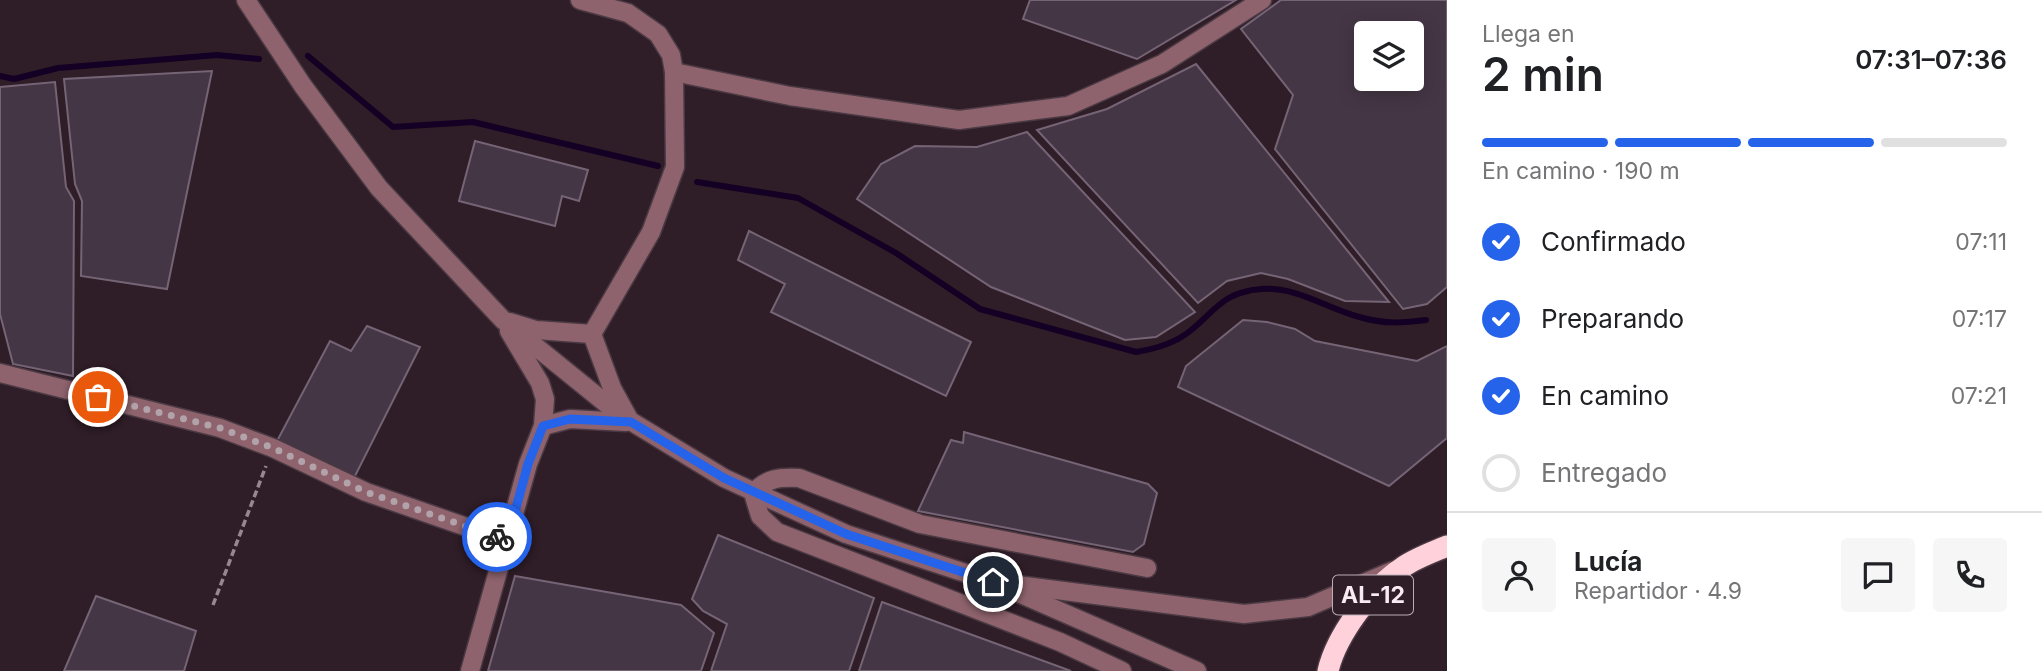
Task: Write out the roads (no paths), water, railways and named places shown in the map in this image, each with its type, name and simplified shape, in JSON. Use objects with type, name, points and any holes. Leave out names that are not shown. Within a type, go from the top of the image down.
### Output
[{"type":"highway","name":"AL-12","points":[[1328,671],[1331,659],[1360,608],[1402,567],[1447,546]]},
{"type":"street","points":[[246,0],[303,86],[379,188],[503,320],[571,377],[631,422],[753,493],[846,534],[993,582],[1197,671]]},
{"type":"street","points":[[580,0],[628,13],[658,34],[671,55],[674,72],[675,167],[651,232],[592,334]]},
{"type":"street","points":[[674,72],[790,96],[959,120],[986,117],[1068,106],[1162,64],[1262,0]]},
{"type":"street","points":[[503,320],[536,330],[592,334]]},
{"type":"street","points":[[470,671],[528,464],[543,426],[545,399],[540,383],[503,320]]},
{"type":"street","points":[[592,334],[612,388],[631,422]]},
{"type":"street","points":[[0,373],[220,428],[273,448],[366,492],[507,541]]},
{"type":"street","points":[[543,426],[570,419],[631,422]]},
{"type":"street","points":[[753,493],[763,482],[780,477],[799,478],[920,524],[1147,568]]},
{"type":"street","points":[[753,493],[760,516],[777,532],[1060,642],[1122,671]]},
{"type":"street","points":[[993,582],[1244,614],[1308,607],[1402,567]]},
{"type":"waterway","points":[[0,76],[14,79],[58,68],[217,55],[259,59]]},
{"type":"waterway","points":[[308,56],[393,127],[473,122],[658,166]]},
{"type":"waterway","points":[[697,182],[798,198],[896,253],[980,309],[1136,352],[1171,343],[1190,331],[1229,298],[1261,289],[1287,291],[1371,320],[1426,320]]}]
